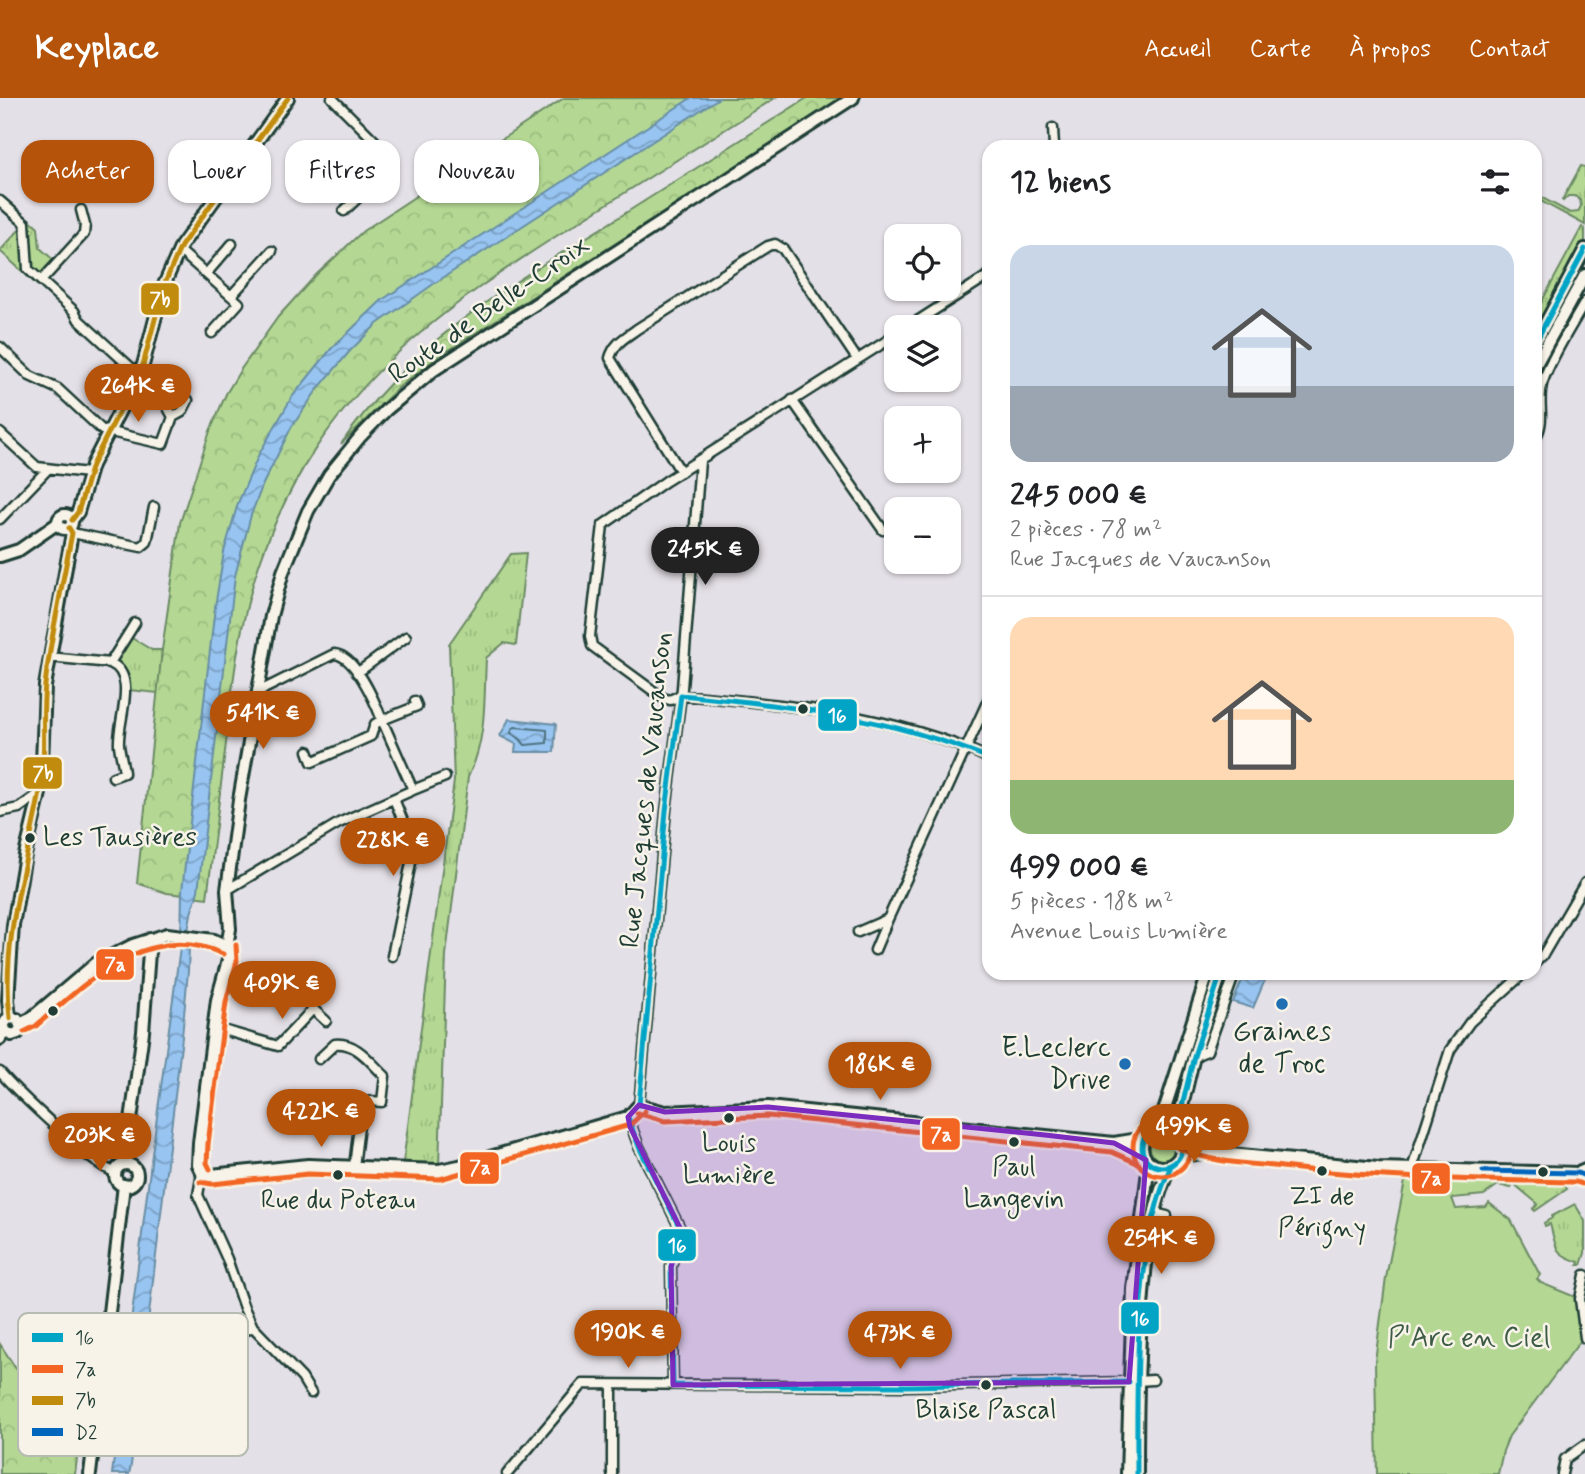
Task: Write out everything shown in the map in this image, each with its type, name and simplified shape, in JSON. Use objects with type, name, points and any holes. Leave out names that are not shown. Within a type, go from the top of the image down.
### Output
[{"type":"street","points":[[0,1048],[12,1026],[5,962],[40,794],[45,686],[67,524],[108,431],[143,365],[164,285],[179,250],[204,211],[288,98]]},
{"type":"street","points":[[332,98],[385,151],[380,177],[344,211]]},
{"type":"street","name":"Route de Belle-Croix","points":[[227,946],[230,929],[227,890],[239,800],[271,616],[291,551],[308,511],[328,475],[386,410],[459,352],[853,98]]},
{"type":"street","points":[[1053,128],[1054,140]]},
{"type":"street","points":[[0,201],[25,223],[28,269],[138,374]]},
{"type":"street","points":[[41,281],[84,234],[85,225],[81,210]]},
{"type":"street","points":[[206,274],[232,244]]},
{"type":"street","points":[[681,472],[610,358],[614,347],[637,329],[775,244],[783,249],[857,359]]},
{"type":"street","points":[[1542,330],[1585,249]]},
{"type":"street","points":[[179,250],[239,303],[212,333]]},
{"type":"street","points":[[231,296],[272,251]]},
{"type":"street","points":[[1542,353],[1585,275]]},
{"type":"street","points":[[927,315],[982,279]]},
{"type":"street","points":[[1542,387],[1544,378],[1585,302]]},
{"type":"street","points":[[884,342],[603,525],[590,641],[596,649],[663,698],[670,700],[681,695],[856,716],[952,741],[982,755]]},
{"type":"street","points":[[0,347],[30,376],[58,389],[102,430],[163,444],[173,417]]},
{"type":"street","points":[[792,400],[883,530]]},
{"type":"street","points":[[0,433],[37,467],[89,473]]},
{"type":"street","name":"Rue Jacques de Vaucanson","points":[[639,1105],[666,811],[681,695],[700,461]]},
{"type":"street","points":[[0,519],[48,469]]},
{"type":"street","points":[[0,555],[19,550],[67,524],[141,547],[147,542],[154,507]]},
{"type":"street","points":[[110,663],[135,623]]},
{"type":"street","points":[[357,673],[406,637]]},
{"type":"street","points":[[258,692],[334,654],[345,657],[370,691],[413,790]]},
{"type":"street","points":[[49,657],[110,663],[119,667],[125,679],[119,744],[124,773],[113,777]]},
{"type":"street","points":[[308,751],[312,762],[371,736],[375,724],[417,706],[415,701]]},
{"type":"street","points":[[875,950],[982,713]]},
{"type":"street","points":[[227,890],[339,823],[445,777]]},
{"type":"street","points":[[0,812],[19,808],[40,794]]},
{"type":"street","points":[[392,956],[414,848],[394,799]]},
{"type":"street","points":[[19,808],[36,812]]},
{"type":"street","points":[[1542,956],[1585,883]]},
{"type":"street","points":[[858,932],[888,919]]},
{"type":"street","points":[[0,1039],[12,1026],[30,1019],[95,964],[133,945],[171,935],[221,942],[227,946],[228,960],[217,1000],[198,1149],[198,1165],[202,1173],[198,1195],[221,1242],[246,1313]]},
{"type":"street","points":[[125,1164],[144,1032],[150,939]]},
{"type":"street","points":[[133,945],[148,955]]},
{"type":"street","points":[[1159,1127],[1206,980]]},
{"type":"street","points":[[1181,1156],[1178,1123],[1194,1056],[1219,980]]},
{"type":"street","points":[[1194,1056],[1208,1051],[1233,980]]},
{"type":"street","points":[[1412,1169],[1450,1050],[1470,1021],[1516,980]]},
{"type":"street","points":[[303,999],[326,1021]]},
{"type":"street","points":[[213,1027],[278,1045],[313,1009]]},
{"type":"street","points":[[319,1059],[335,1044],[348,1044],[355,1047],[385,1076],[382,1102],[370,1101],[361,1109],[354,1167]]},
{"type":"street","points":[[0,1072],[30,1105],[97,1165],[116,1173]]},
{"type":"street","points":[[202,1173],[211,1175],[308,1165],[439,1170],[628,1117],[639,1105],[665,1112],[759,1106],[1114,1143],[1144,1138]]},
{"type":"street","points":[[628,1117],[639,1147],[681,1230],[671,1267],[673,1385]]},
{"type":"street","points":[[1137,1474],[1133,1289],[1146,1160],[1142,1143],[1148,1132],[1159,1127],[1169,1128],[1180,1137],[1210,1152]]},
{"type":"street","points":[[1114,1143],[1160,1168],[1171,1166]]},
{"type":"street","points":[[1127,1474],[1133,1382],[1154,1213],[1163,1181],[1171,1166],[1181,1156],[1210,1152],[1321,1164],[1583,1173]]},
{"type":"street","points":[[125,1164],[135,1168],[137,1175],[131,1184],[124,1185],[118,1182],[116,1173],[119,1167],[125,1164]]},
{"type":"street","points":[[109,1313],[124,1185]]},
{"type":"street","points":[[1154,1213],[1167,1216]]},
{"type":"street","points":[[1585,1275],[1580,1299],[1585,1338]]},
{"type":"street","points":[[248,1318],[253,1327],[302,1378],[311,1393]]},
{"type":"street","points":[[248,1329],[253,1327]]},
{"type":"street","points":[[507,1474],[583,1384],[907,1386],[1153,1380]]},
{"type":"street","points":[[612,1385],[612,1474]]},
{"type":"street","points":[[1562,1474],[1565,1459],[1585,1445]]},
{"type":"street","points":[[90,1474],[92,1456]]},
{"type":"highlighted area","points":[[639,1105],[665,1112],[768,1107],[1045,1135],[1114,1143],[1146,1160],[1129,1382],[673,1385],[671,1267],[681,1230],[630,1127],[628,1117]]},
{"type":"green space","points":[[564,98],[775,98],[482,285],[434,321],[390,360],[350,403],[314,450],[284,504],[252,586],[235,671],[207,898],[167,893],[137,883],[162,650],[180,523],[210,431],[226,394],[278,317],[316,275],[363,231],[414,197],[414,203],[539,203],[539,140],[501,140]]},
{"type":"green space","points":[[807,98],[843,98],[435,359],[399,387],[341,444],[397,377],[461,321],[531,272]]},
{"type":"green space","points":[[1581,166],[1585,167],[1585,225],[1542,202],[1542,198],[1570,213],[1578,212],[1580,200],[1575,196],[1562,200]]},
{"type":"green space","points":[[29,219],[38,227],[40,248],[57,263],[37,285],[0,251]]},
{"type":"green space","points":[[1582,227],[1585,229],[1585,242],[1542,321],[1542,301]]},
{"type":"green space","points":[[526,553],[516,645],[504,643],[486,658],[482,734],[468,777],[446,955],[439,1165],[403,1163],[454,781],[449,644],[511,554]]},
{"type":"green space","points":[[130,637],[152,650],[162,650],[158,693],[129,690],[128,673],[115,661]]},
{"type":"green space","points":[[1157,1136],[1167,1136],[1174,1143],[1174,1153],[1167,1160],[1157,1160],[1150,1153],[1150,1143]]},
{"type":"green space","name":"P'Arc en Ciel","points":[[1406,1176],[1514,1181],[1511,1188],[1498,1185],[1484,1195],[1452,1198],[1456,1209],[1486,1207],[1489,1203],[1511,1220],[1540,1275],[1537,1279],[1580,1299],[1584,1336],[1509,1436],[1498,1474],[1377,1474],[1375,1361],[1386,1278]]},
{"type":"green space","points":[[1515,1180],[1561,1180],[1567,1189],[1535,1211],[1533,1209],[1538,1204],[1513,1183]]},
{"type":"green space","points":[[1575,1204],[1585,1221],[1585,1253],[1581,1265],[1560,1253],[1555,1245],[1550,1224],[1545,1226],[1544,1223]]},
{"type":"green space","points":[[0,1344],[18,1371],[18,1456],[77,1456],[75,1474],[0,1474]]},
{"type":"water","points":[[691,98],[719,98],[435,283],[377,324],[317,390],[291,428],[263,484],[251,515],[235,576],[198,891],[186,941],[189,947],[188,971],[182,1037],[149,1313],[132,1313],[181,940],[182,891],[215,607],[224,552],[238,503],[259,454],[292,397],[331,349],[382,300],[530,203],[539,203],[539,197]]},
{"type":"water","points":[[509,719],[556,724],[554,752],[515,752],[516,744],[500,736]]},
{"type":"water","points":[[1242,980],[1265,980],[1253,1008],[1233,1002]]},
{"type":"water","points":[[114,1456],[132,1456],[129,1474],[112,1474]]},
{"type":"transit line","name":"7b","points":[[72,520],[78,512],[92,465],[143,365],[164,285],[181,246],[288,98]]},
{"type":"transit line","name":"16","points":[[1542,330],[1585,249]]},
{"type":"transit line","name":"7b","points":[[10,1018],[8,989],[12,932],[42,779],[45,685],[72,533],[69,528]]},
{"type":"transit line","name":"16","points":[[681,695],[760,703],[837,715],[913,732],[982,755]]},
{"type":"transit line","name":"16","points":[[639,1105],[666,811],[681,695]]},
{"type":"transit line","name":"7a","points":[[24,1032],[36,1026],[99,974],[121,960],[145,950],[170,945],[196,945],[223,954]]},
{"type":"transit line","name":"7a","points":[[210,1169],[207,1163],[208,1144],[226,1002],[237,961],[236,945]]},
{"type":"transit line","name":"16","points":[[1178,1134],[1178,1123],[1194,1056],[1219,980]]},
{"type":"transit line","name":"7a","points":[[200,1182],[212,1184],[308,1174],[440,1179],[630,1125],[645,1111]]},
{"type":"transit line","name":"7a","points":[[637,1113],[665,1121],[768,1116],[1112,1152],[1139,1164]]},
{"type":"transit line","name":"16","points":[[628,1117],[639,1147],[681,1230],[671,1267],[673,1385]]},
{"type":"transit line","name":"7a","points":[[1162,1118],[1183,1126],[1191,1147],[1183,1168],[1162,1176],[1141,1168],[1133,1147],[1141,1126],[1162,1118]]},
{"type":"transit line","name":"16","points":[[1162,1127],[1170,1128],[1176,1133],[1181,1139],[1182,1147],[1181,1155],[1176,1161],[1170,1166],[1162,1167],[1154,1166],[1148,1161],[1143,1155],[1142,1147],[1143,1139],[1148,1133],[1154,1128],[1162,1127]]},
{"type":"transit line","name":"7a","points":[[1178,1148],[1216,1160],[1319,1171],[1582,1184]]},
{"type":"transit line","name":"16","points":[[1137,1474],[1138,1359],[1144,1275],[1150,1235],[1171,1166]]},
{"type":"transit line","name":"D2","points":[[1483,1171],[1578,1173],[1585,1176]]},
{"type":"transit line","name":"16","points":[[673,1385],[907,1386],[1129,1382]]},
{"type":"place","name":"Les Tausières","points":[[30,838]]},
{"type":"place","name":"Graines de Troc","points":[[1282,1004]]},
{"type":"place","name":"E.Leclerc Drive","points":[[1125,1064]]},
{"type":"place","name":"Louis Lumière","points":[[729,1118]]},
{"type":"place","name":"Paul Langevin","points":[[1014,1142]]},
{"type":"place","name":"ZI de Périgny","points":[[1322,1171]]},
{"type":"place","name":"Rue du Poteau","points":[[338,1175]]},
{"type":"place","name":"Blaise Pascal","points":[[986,1385]]}]
